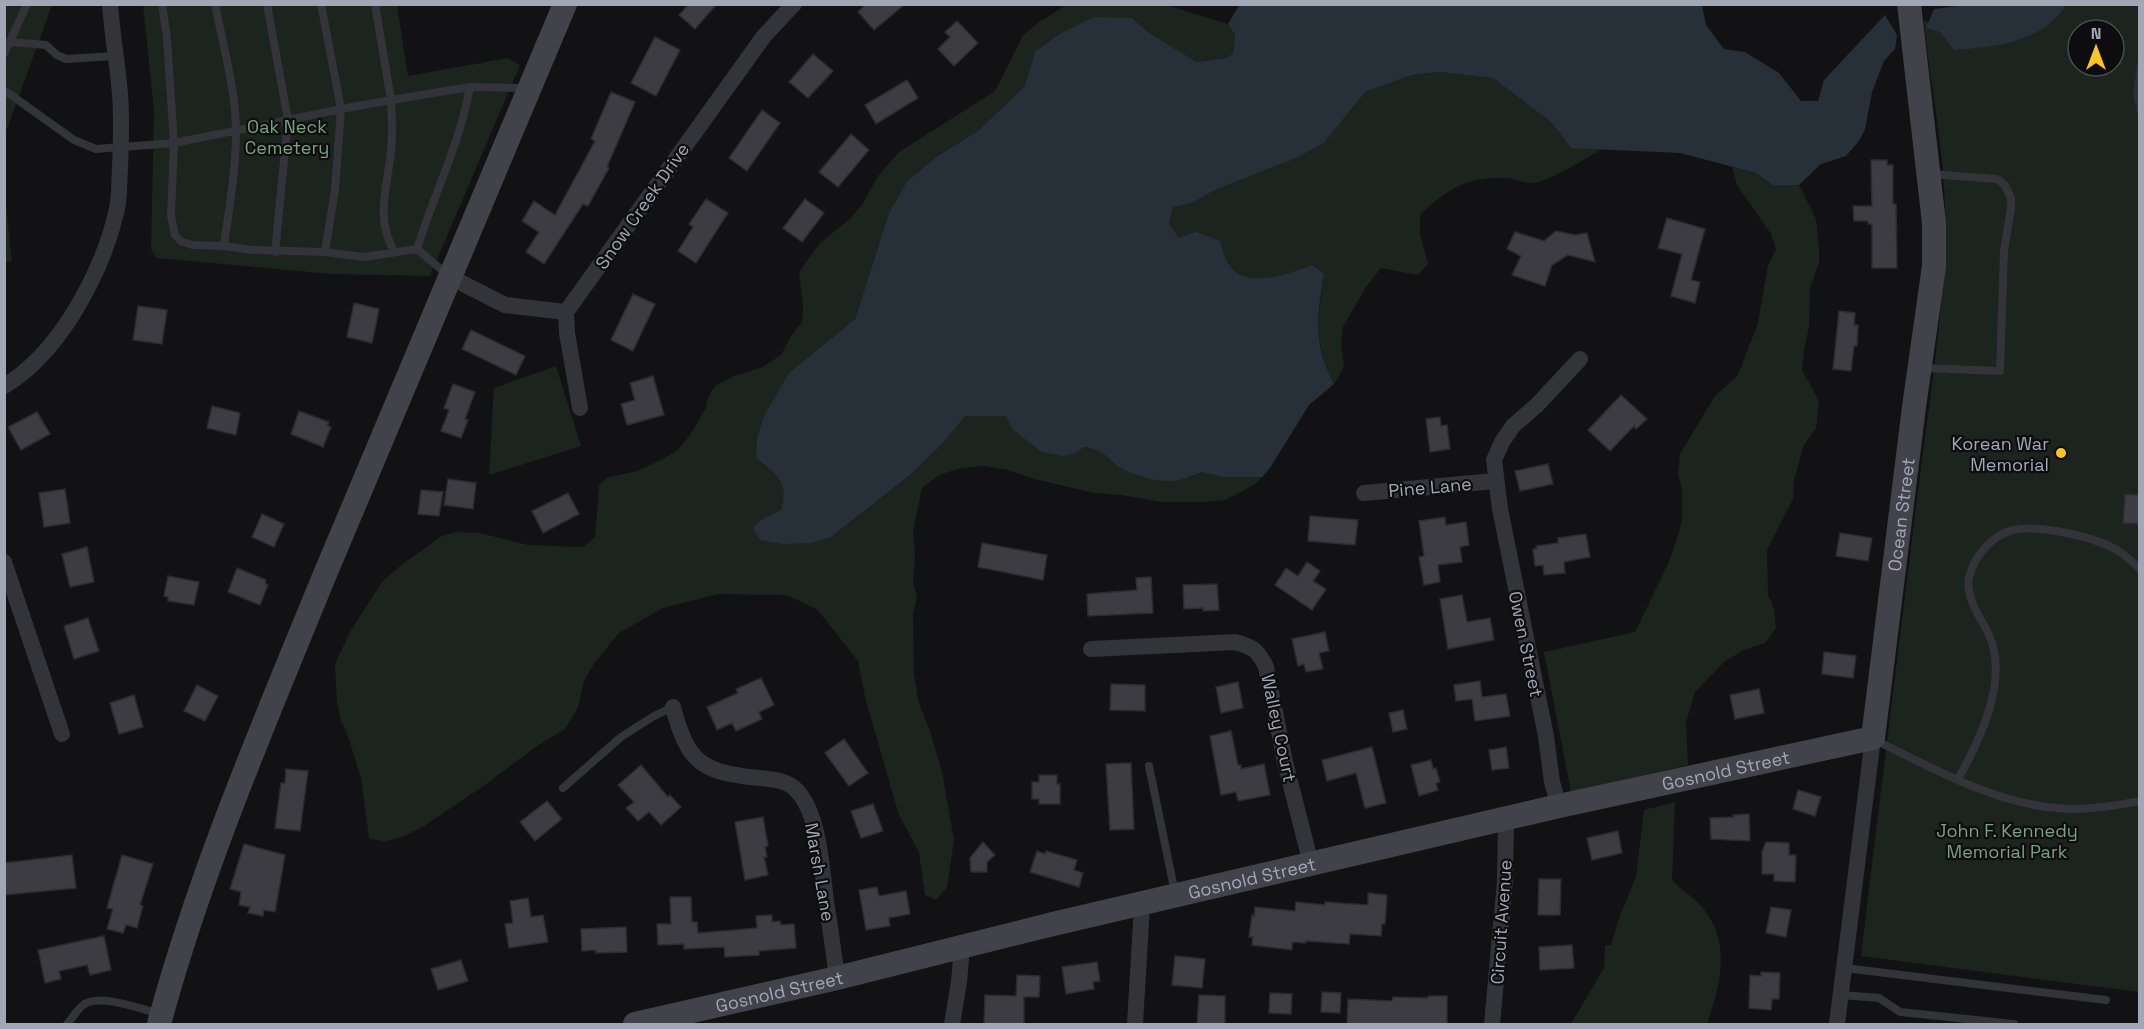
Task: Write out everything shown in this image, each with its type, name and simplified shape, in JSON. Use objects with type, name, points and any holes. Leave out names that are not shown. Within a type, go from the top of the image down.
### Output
[{"type":"main road","points":[[160,1020],[198,900],[238,788],[565,4]]},
{"type":"main road","name":"Ocean Street","points":[[1873,738],[1935,266],[1934,223],[1909,4]]},
{"type":"main road","name":"Gosnold Street","points":[[634,1024],[1559,806],[1873,738]]},
{"type":"street","points":[[4,386],[35,361],[56,339],[85,294],[104,251],[116,214],[119,198],[121,147],[120,93],[110,4]]},
{"type":"street","name":"Snow Creek Drive","points":[[566,312],[764,36],[794,4]]},
{"type":"street","points":[[450,277],[505,305],[566,312],[567,333],[580,408]]},
{"type":"street","name":"Owen Street","points":[[1559,806],[1552,782],[1546,736],[1518,607],[1495,481],[1494,460],[1502,441],[1513,426],[1537,405],[1580,359]]},
{"type":"street","name":"Pine Lane","points":[[1364,493],[1495,481]]},
{"type":"street","points":[[4,562],[62,734]]},
{"type":"street","name":"Walley Court","points":[[1092,649],[1235,642],[1260,653],[1266,667],[1285,762],[1311,864]]},
{"type":"street","name":"Marsh Lane","points":[[673,707],[680,735],[694,756],[704,765],[713,770],[786,783],[795,788],[813,819],[819,845],[837,978]]},
{"type":"street","name":"Ocean Street","points":[[1837,1024],[1873,738]]},
{"type":"street","name":"Circuit Avenue","points":[[1492,1024],[1505,881],[1506,819]]},
{"type":"street","points":[[1135,1024],[1142,905]]},
{"type":"street","points":[[952,1024],[962,947]]},
{"type":"lane","points":[[4,54],[27,4]]},
{"type":"lane","points":[[162,4],[167,38],[174,143],[171,216],[175,235],[182,242],[193,245],[275,252],[326,252],[364,257],[417,249],[450,277]]},
{"type":"lane","points":[[215,4],[232,93],[236,130],[224,246]]},
{"type":"lane","points":[[267,4],[288,120],[275,252]]},
{"type":"lane","points":[[321,4],[341,109],[337,168],[326,252]]},
{"type":"lane","points":[[375,4],[391,100],[392,150],[383,221],[386,236],[394,252]]},
{"type":"lane","points":[[11,42],[46,45],[57,55],[66,59],[115,56]]},
{"type":"lane","points":[[417,249],[441,178],[459,136],[470,87]]},
{"type":"lane","points":[[4,90],[74,140],[96,149],[174,143],[341,109],[470,87],[530,88]]},
{"type":"lane","points":[[1920,368],[2000,371],[2004,251],[2012,208],[2011,198],[2005,185],[1997,178],[1928,174]]},
{"type":"lane","points":[[1958,779],[1974,751],[1986,722],[1996,664],[1990,638],[1969,592],[1969,577],[1984,548],[1998,535],[2015,529],[2065,533],[2085,537],[2116,549],[2139,569]]},
{"type":"lane","points":[[563,788],[621,737],[673,707]]},
{"type":"lane","points":[[1873,738],[1958,779],[2011,799],[2058,808],[2097,808],[2139,801]]},
{"type":"lane","points":[[1149,766],[1176,896]]},
{"type":"lane","points":[[1845,968],[2106,1000]]},
{"type":"lane","points":[[1841,995],[1879,998],[1900,1012],[2014,1024]]},
{"type":"lane","points":[[67,1024],[82,1006],[97,1000],[118,1003],[160,1020]]},
{"type":"green space","points":[[1163,4],[1228,24],[1235,35],[1233,54],[1226,58],[1196,62],[1148,32],[1132,18],[1035,52],[1026,86],[978,131],[939,155],[907,181],[889,213],[855,319],[789,373],[756,458],[779,479],[783,492],[781,510],[762,519],[831,537],[910,475],[943,443],[964,416],[1006,416],[1075,453],[1084,447],[1101,450],[1122,469],[1191,478],[1201,472],[1224,477],[1262,477],[1254,485],[1225,500],[1204,502],[1161,502],[1094,493],[985,466],[961,468],[939,475],[922,488],[913,531],[915,556],[913,583],[917,596],[913,614],[914,675],[919,704],[942,772],[954,840],[947,887],[936,900],[925,895],[919,853],[898,812],[865,697],[858,661],[817,609],[786,595],[718,594],[663,608],[619,633],[593,665],[584,681],[578,707],[565,729],[537,746],[424,826],[402,837],[384,842],[369,838],[361,778],[341,721],[337,702],[335,664],[351,630],[382,582],[442,536],[456,532],[480,533],[528,545],[583,547],[595,537],[599,486],[606,478],[637,471],[678,450],[706,408],[708,398],[715,386],[734,376],[763,367],[781,355],[802,322],[803,306],[799,272],[820,243],[850,219],[864,202],[878,176],[899,152],[995,91],[1023,35],[1066,5]]},
{"type":"green space","points":[[5,5],[52,5],[5,134]]},
{"type":"green space","name":"Oak Neck Cemetery","points":[[143,5],[397,5],[408,76],[508,58],[520,65],[430,276],[332,274],[156,258],[151,249],[154,110]]},
{"type":"green space","name":"John F. Kennedy Memorial Park","points":[[2040,5],[2139,5],[2139,992],[1861,956],[1942,296],[1945,201],[1941,149],[1924,20],[1938,25]]},
{"type":"green space","points":[[1439,72],[1493,78],[1551,122],[1571,148],[1604,148],[1540,182],[1531,183],[1506,178],[1480,179],[1458,186],[1429,206],[1420,215],[1420,234],[1428,264],[1418,275],[1381,268],[1366,287],[1343,327],[1341,344],[1344,367],[1334,384],[1327,370],[1320,343],[1319,317],[1324,274],[1312,265],[1270,277],[1247,277],[1238,274],[1229,264],[1219,241],[1179,238],[1169,224],[1173,206],[1192,203],[1215,190],[1296,158],[1324,143],[1365,92],[1412,75]]},
{"type":"green space","points":[[1732,167],[1756,173],[1774,185],[1799,185],[1816,219],[1819,248],[1819,263],[1810,288],[1809,327],[1802,370],[1819,401],[1816,428],[1804,445],[1794,480],[1793,499],[1767,550],[1768,595],[1774,609],[1776,628],[1765,643],[1744,650],[1724,662],[1695,692],[1686,722],[1688,765],[1571,792],[1544,652],[1635,632],[1668,564],[1678,536],[1682,520],[1682,489],[1678,474],[1680,454],[1715,396],[1738,375],[1758,323],[1768,265],[1776,249],[1771,234],[1737,185]]},
{"type":"green space","points":[[4,186],[12,261],[5,262],[4,262]]},
{"type":"green space","points":[[556,366],[581,446],[489,475],[494,388]]},
{"type":"green space","points":[[1675,802],[1672,880],[1703,908],[1718,936],[1721,965],[1716,994],[1707,1024],[1571,1024],[1604,968],[1605,945],[1611,945],[1636,876],[1644,810]]},
{"type":"shaded area","points":[[1240,4],[1702,5],[1706,25],[1724,49],[1745,52],[1779,73],[1801,101],[1818,101],[1824,80],[1885,15],[1897,35],[1895,49],[1884,61],[1872,92],[1865,129],[1859,141],[1846,156],[1821,164],[1799,185],[1773,185],[1756,173],[1680,153],[1571,148],[1551,122],[1493,78],[1439,72],[1412,75],[1365,92],[1324,143],[1296,158],[1215,190],[1192,203],[1173,207],[1169,224],[1179,238],[1197,232],[1220,241],[1227,262],[1238,274],[1247,277],[1270,277],[1312,265],[1324,274],[1318,330],[1323,357],[1334,384],[1309,405],[1262,477],[1224,477],[1201,472],[1185,479],[1154,480],[1122,469],[1097,450],[1084,447],[1075,453],[1063,456],[1042,452],[1012,429],[1006,416],[965,416],[943,443],[910,475],[831,537],[811,543],[783,544],[760,540],[753,528],[762,519],[781,510],[783,500],[782,485],[779,480],[756,458],[757,439],[764,416],[789,373],[855,319],[889,213],[907,181],[939,155],[978,131],[1025,86],[1035,52],[1058,35],[1094,17],[1132,18],[1148,32],[1196,62],[1226,58],[1233,54],[1235,35],[1228,24]]},
{"type":"shaded area","points":[[1965,5],[2066,5],[2056,18],[2031,35],[2001,44],[1954,50],[1940,32],[1926,28],[1934,9]]},
{"type":"shaded area","points":[[2139,51],[2139,122],[2133,94]]},
{"type":"building","points":[[689,4],[717,4],[695,29],[679,15]]},
{"type":"building","points":[[866,4],[905,4],[874,30],[858,12]]},
{"type":"building","points":[[957,21],[978,43],[954,66],[938,49],[950,37],[945,32]]},
{"type":"building","points":[[655,37],[680,50],[656,96],[631,83]]},
{"type":"building","points":[[813,54],[833,71],[808,98],[789,82]]},
{"type":"building","points":[[907,80],[918,98],[876,124],[865,105]]},
{"type":"building","points":[[611,92],[635,102],[607,167],[609,168],[588,206],[583,204],[544,264],[526,252],[539,232],[522,221],[534,201],[555,215],[595,141],[591,139]]},
{"type":"building","points":[[762,110],[780,123],[747,171],[729,158]]},
{"type":"building","points":[[851,134],[869,150],[838,187],[819,172]]},
{"type":"building","points":[[1871,160],[1887,160],[1887,165],[1893,165],[1897,268],[1872,268],[1872,224],[1868,224],[1868,221],[1854,221],[1853,206],[1872,206]]},
{"type":"building","points":[[706,199],[728,213],[696,263],[678,251],[693,227],[689,224]]},
{"type":"building","points":[[805,199],[824,213],[802,242],[783,228]]},
{"type":"building","points":[[1667,218],[1705,229],[1691,280],[1700,282],[1695,303],[1671,296],[1682,254],[1658,248]]},
{"type":"building","points":[[1556,231],[1575,235],[1587,233],[1595,262],[1568,255],[1552,265],[1545,286],[1512,275],[1521,256],[1507,249],[1515,232],[1544,241]]},
{"type":"building","points":[[633,294],[655,304],[633,351],[611,340]]},
{"type":"building","points":[[354,303],[379,309],[372,343],[347,337]]},
{"type":"building","points":[[138,306],[167,310],[162,344],[133,340]]},
{"type":"building","points":[[1839,311],[1855,313],[1854,325],[1858,325],[1857,346],[1854,346],[1851,371],[1833,369]]},
{"type":"building","points":[[471,330],[525,356],[516,375],[462,349]]},
{"type":"building","points":[[653,376],[664,415],[627,425],[621,404],[635,400],[630,383]]},
{"type":"building","points":[[453,384],[475,392],[461,438],[441,431],[449,410],[444,408]]},
{"type":"building","points":[[1621,395],[1647,419],[1636,429],[1634,426],[1610,451],[1588,430]]},
{"type":"building","points":[[212,406],[240,413],[236,435],[207,428]]},
{"type":"building","points":[[299,411],[329,422],[327,426],[331,427],[323,447],[291,434]]},
{"type":"building","points":[[37,412],[50,434],[21,450],[8,427]]},
{"type":"building","points":[[1440,417],[1441,426],[1447,425],[1450,449],[1430,452],[1426,419]]},
{"type":"building","points":[[1548,464],[1553,484],[1520,491],[1515,471]]},
{"type":"building","points":[[448,479],[476,483],[473,509],[444,505]]},
{"type":"building","points":[[65,489],[70,523],[44,527],[39,493]]},
{"type":"building","points":[[421,490],[443,492],[439,516],[418,514]]},
{"type":"building","points":[[568,493],[579,514],[543,533],[532,511]]},
{"type":"building","points":[[2125,494],[2139,495],[2139,524],[2123,523]]},
{"type":"building","points":[[262,514],[284,524],[274,547],[252,537]]},
{"type":"building","points":[[1310,516],[1358,520],[1355,545],[1308,541]]},
{"type":"building","points":[[1445,517],[1446,525],[1466,522],[1469,545],[1460,547],[1462,562],[1438,565],[1440,582],[1424,585],[1419,557],[1424,556],[1419,521]]},
{"type":"building","points":[[1840,533],[1872,538],[1868,561],[1836,556]]},
{"type":"building","points":[[1586,534],[1590,557],[1564,562],[1565,573],[1544,575],[1543,565],[1535,566],[1533,549],[1537,549],[1536,546],[1558,543],[1558,538]]},
{"type":"building","points":[[982,543],[1047,555],[1043,580],[978,567]]},
{"type":"building","points":[[87,547],[94,582],[70,587],[62,554]]},
{"type":"building","points":[[1307,562],[1320,571],[1313,581],[1326,589],[1312,610],[1275,585],[1286,568],[1298,576]]},
{"type":"building","points":[[237,568],[266,580],[265,584],[268,585],[260,605],[228,592]]},
{"type":"building","points":[[168,576],[199,582],[194,605],[168,601],[168,597],[164,596]]},
{"type":"building","points":[[1151,577],[1153,613],[1088,616],[1087,594],[1137,590],[1136,578]]},
{"type":"building","points":[[1217,584],[1219,610],[1184,609],[1183,585]]},
{"type":"building","points":[[1462,595],[1467,622],[1490,618],[1494,640],[1448,649],[1440,599]]},
{"type":"building","points":[[88,618],[99,651],[74,659],[64,626]]},
{"type":"building","points":[[1325,632],[1329,651],[1319,653],[1323,669],[1306,672],[1304,664],[1298,666],[1292,639]]},
{"type":"building","points":[[1824,652],[1856,656],[1853,678],[1822,674]]},
{"type":"building","points":[[761,678],[774,705],[759,712],[762,719],[736,731],[732,723],[717,730],[707,707],[738,693],[736,689]]},
{"type":"building","points":[[1480,681],[1482,697],[1506,694],[1510,716],[1475,721],[1472,699],[1456,701],[1454,685]]},
{"type":"building","points":[[1238,682],[1243,708],[1221,713],[1216,687]]},
{"type":"building","points":[[1111,684],[1145,685],[1145,711],[1110,710]]},
{"type":"building","points":[[197,685],[218,696],[205,721],[184,711]]},
{"type":"building","points":[[1759,689],[1764,713],[1735,719],[1730,695]]},
{"type":"building","points":[[134,695],[143,727],[119,734],[110,703]]},
{"type":"building","points":[[1403,710],[1407,729],[1393,732],[1389,713]]},
{"type":"building","points":[[1231,731],[1238,765],[1241,765],[1241,769],[1264,764],[1270,795],[1238,801],[1236,792],[1221,795],[1210,736]]},
{"type":"building","points":[[844,739],[868,773],[849,786],[825,753]]},
{"type":"building","points":[[1372,747],[1386,803],[1365,808],[1356,773],[1327,781],[1322,760]]},
{"type":"building","points":[[1506,747],[1509,768],[1492,770],[1489,750]]},
{"type":"building","points":[[1431,760],[1440,782],[1436,783],[1438,790],[1419,796],[1411,765]]},
{"type":"building","points":[[1131,763],[1134,829],[1110,830],[1106,764]]},
{"type":"building","points":[[641,765],[668,797],[670,795],[681,807],[661,825],[649,812],[638,821],[626,808],[634,802],[618,785]]},
{"type":"building","points":[[286,769],[308,771],[300,831],[275,828],[281,783],[285,783]]},
{"type":"building","points":[[1039,775],[1057,775],[1057,784],[1060,784],[1060,804],[1039,804],[1039,799],[1032,799],[1032,782],[1039,782]]},
{"type":"building","points":[[1798,790],[1821,797],[1815,816],[1793,809]]},
{"type":"building","points":[[547,801],[562,819],[535,841],[520,822]]},
{"type":"building","points":[[873,804],[883,831],[861,838],[851,811]]},
{"type":"building","points":[[1749,814],[1750,841],[1711,839],[1710,818]]},
{"type":"building","points":[[763,817],[768,846],[765,847],[767,857],[764,857],[768,875],[745,880],[735,822]]},
{"type":"building","points":[[1618,831],[1622,853],[1592,860],[1587,838]]},
{"type":"building","points":[[983,842],[995,855],[987,862],[987,872],[971,872],[970,858]]},
{"type":"building","points":[[1766,842],[1789,843],[1789,855],[1796,855],[1795,882],[1774,881],[1774,874],[1762,874],[1762,852]]},
{"type":"building","points":[[244,844],[285,855],[275,912],[264,910],[263,916],[248,913],[250,907],[239,905],[241,892],[230,889]]},
{"type":"building","points":[[1037,851],[1045,854],[1046,851],[1077,860],[1074,870],[1083,873],[1079,887],[1030,872]]},
{"type":"building","points":[[72,855],[76,888],[4,895],[4,863]]},
{"type":"building","points":[[122,855],[153,864],[140,905],[143,906],[137,928],[126,925],[123,933],[107,929],[113,909],[107,908]]},
{"type":"building","points":[[1539,879],[1561,879],[1560,915],[1538,915]]},
{"type":"building","points":[[877,887],[879,896],[906,891],[910,914],[889,918],[890,926],[866,930],[859,890]]},
{"type":"building","points":[[1368,893],[1387,895],[1385,924],[1382,924],[1381,936],[1350,934],[1349,944],[1292,942],[1292,950],[1252,945],[1253,937],[1249,937],[1255,907],[1295,911],[1296,902],[1368,905]]},
{"type":"building","points":[[670,897],[691,897],[692,922],[697,922],[698,933],[757,928],[756,916],[772,915],[772,922],[780,921],[781,925],[794,924],[796,948],[759,951],[759,955],[725,957],[724,947],[684,949],[684,944],[658,945],[657,924],[671,924]]},
{"type":"building","points":[[528,898],[531,917],[543,915],[548,942],[509,948],[505,924],[513,923],[510,901]]},
{"type":"building","points":[[1771,907],[1791,910],[1786,937],[1766,933]]},
{"type":"building","points":[[626,927],[627,952],[582,951],[581,929]]},
{"type":"building","points":[[104,936],[111,970],[90,975],[87,965],[59,971],[61,979],[45,983],[38,950]]},
{"type":"building","points":[[1572,945],[1574,968],[1540,970],[1539,947]]},
{"type":"building","points":[[1175,956],[1205,959],[1202,988],[1172,985]]},
{"type":"building","points":[[461,960],[468,981],[438,990],[431,969]]},
{"type":"building","points":[[1097,962],[1100,981],[1093,982],[1094,989],[1066,994],[1062,967]]},
{"type":"building","points":[[1761,972],[1780,973],[1779,999],[1772,999],[1771,1010],[1749,1008],[1750,975],[1761,976]]},
{"type":"building","points":[[1017,975],[1040,976],[1039,997],[1024,997],[1024,1024],[984,1024],[985,995],[1016,996]]},
{"type":"building","points":[[1322,992],[1341,993],[1340,1013],[1321,1012]]},
{"type":"building","points":[[1270,993],[1292,994],[1291,1014],[1269,1013]]},
{"type":"building","points":[[1199,995],[1225,996],[1225,1024],[1197,1024]]},
{"type":"building","points":[[1428,996],[1447,996],[1447,1024],[1347,1024],[1348,999],[1392,1001],[1393,997],[1428,998]]},
{"type":"place","name":"Korean War Memorial","points":[[2061,453]]}]
